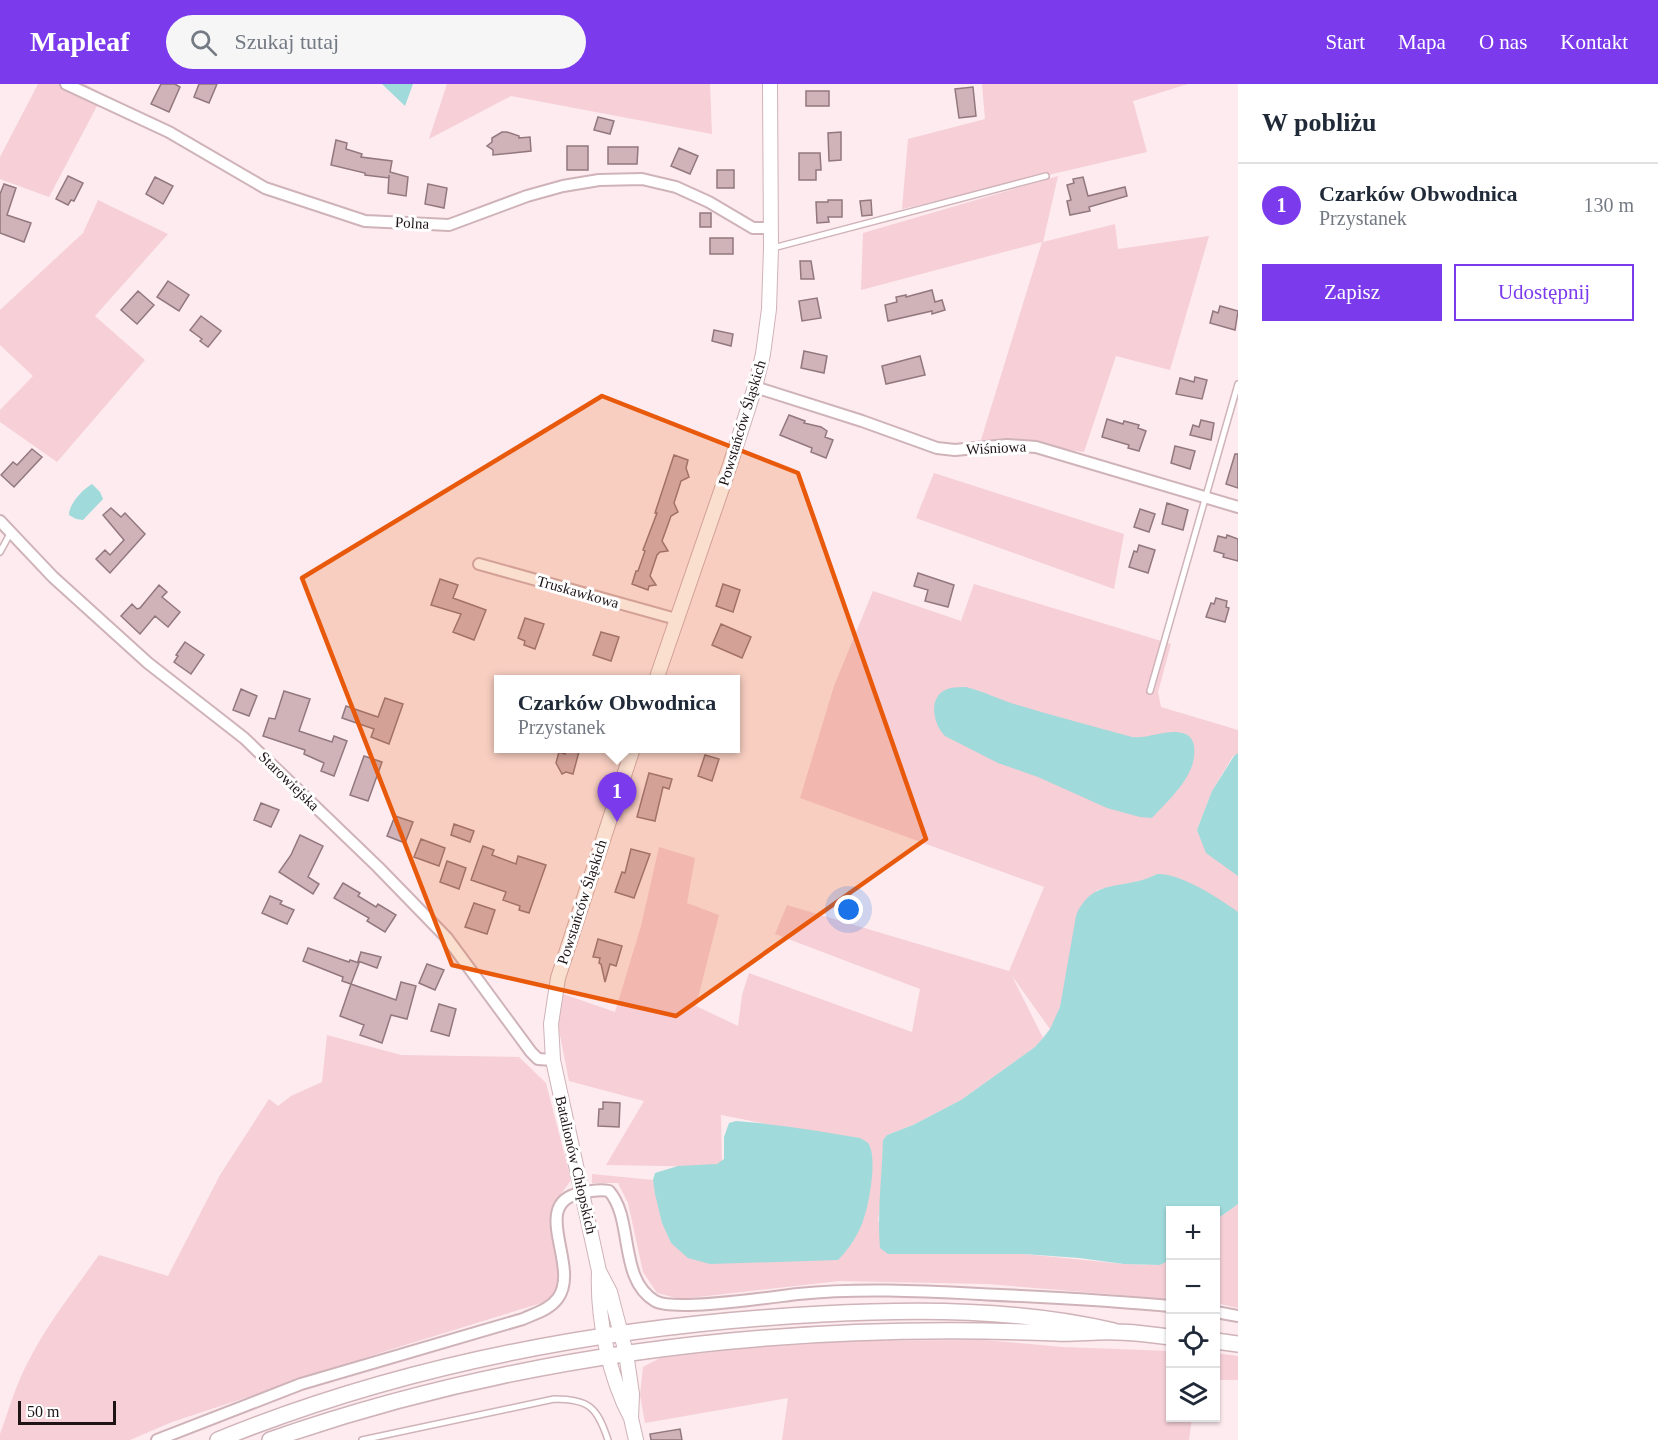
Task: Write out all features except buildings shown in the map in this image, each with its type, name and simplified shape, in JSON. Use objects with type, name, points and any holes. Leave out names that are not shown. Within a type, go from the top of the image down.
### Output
[{"type":"main road","points":[[218,1440],[308,1407],[407,1378],[528,1350],[605,1336],[700,1323],[777,1316],[898,1312],[969,1313],[1071,1321],[1114,1331],[1166,1336]]},
{"type":"main road","points":[[270,1440],[438,1391],[610,1355],[750,1338],[817,1334],[956,1331],[1070,1334],[1114,1331]]},
{"type":"main road","points":[[1220,1342],[1238,1344]]},
{"type":"street","name":"Polna","points":[[66,84],[169,132],[265,189],[365,221],[449,225],[527,196],[563,186],[598,180],[642,179],[676,187],[709,202],[753,228],[771,228]]},
{"type":"street","name":"Powstańców Śląskich","points":[[658,675],[755,387],[764,354],[769,309],[771,248],[770,84]]},
{"type":"street","name":"Wiśniowa","points":[[755,387],[937,448],[955,450],[1007,446],[1036,447],[1238,507]]},
{"type":"street","name":"Starowiejska","points":[[0,520],[53,578],[148,663],[244,738],[378,867],[447,938],[531,1052],[538,1059],[553,1060]]},
{"type":"street","name":"Truskawkowa","points":[[479,564],[676,619]]},
{"type":"street","name":"Powstańców Śląskich","points":[[553,1060],[551,1024],[558,978],[631,753]]},
{"type":"street","name":"Batalionów Chłopskich","points":[[553,1060],[599,1271],[598,1295],[605,1336],[621,1398],[631,1418],[636,1440]]},
{"type":"street","points":[[157,1440],[302,1384],[511,1322],[549,1308],[559,1297],[566,1277],[556,1215],[559,1206],[571,1195],[600,1190],[609,1191],[614,1197],[636,1279],[648,1296],[663,1305],[700,1304],[804,1293],[874,1290],[941,1291],[1166,1306]]},
{"type":"street","name":"Batalionów Chłopskich","points":[[599,1271],[610,1292],[626,1353],[632,1394],[631,1418]]},
{"type":"street","points":[[1220,1313],[1238,1316]]},
{"type":"lane","points":[[771,248],[1046,176]]},
{"type":"lane","points":[[1150,691],[1238,384]]},
{"type":"lane","points":[[0,552],[10,532]]},
{"type":"lane","points":[[362,1440],[554,1398],[570,1398],[582,1400],[594,1410],[602,1421],[608,1440]]},
{"type":"highlighted area","points":[[602,396],[798,473],[926,839],[676,1016],[452,965],[302,578]]},
{"type":"shaded area","points":[[38,84],[85,84],[99,92],[97,106],[49,197],[0,179],[0,157]]},
{"type":"shaded area","points":[[447,84],[710,84],[712,134],[511,96],[429,139]]},
{"type":"shaded area","points":[[982,84],[1188,84],[1133,101],[1147,152],[902,209],[908,139],[985,119]]},
{"type":"shaded area","points":[[1058,176],[1043,242],[1115,224],[1118,249],[1209,236],[1170,370],[1116,356],[1084,452],[981,440],[1042,242],[861,290],[863,233]]},
{"type":"shaded area","points":[[98,200],[168,234],[95,316],[145,360],[57,462],[0,422],[0,410],[33,376],[0,345],[0,310],[83,233]]},
{"type":"shaded area","points":[[934,473],[1124,534],[1114,589],[916,518]]},
{"type":"shaded area","points":[[974,584],[1171,644],[1158,692],[1161,707],[1238,730],[1238,755],[1233,756],[1212,791],[1197,830],[1238,874],[1238,915],[1157,874],[1148,879],[1097,890],[1055,1020],[1060,1035],[1044,1038],[1050,1029],[1012,976],[1043,1038],[1035,1047],[961,1100],[913,1125],[887,1135],[883,1140],[882,1192],[878,1221],[978,1254],[1024,1254],[1124,1264],[1160,1265],[1166,1262],[1166,1299],[987,1284],[839,1281],[680,1299],[657,1293],[643,1272],[628,1203],[618,1183],[592,1183],[592,1174],[653,1180],[662,1223],[671,1243],[852,1242],[866,1205],[869,1183],[868,1144],[860,1138],[791,1129],[721,1115],[722,1167],[606,1165],[644,1101],[569,1081],[558,1025],[563,994],[615,1012],[641,926],[659,847],[695,858],[687,903],[719,915],[696,1006],[738,1026],[742,995],[749,973],[912,1032],[920,989],[775,934],[787,905],[1009,971],[1044,887],[800,798],[834,686],[873,591],[961,621]]},
{"type":"shaded area","points":[[327,1035],[401,1055],[519,1057],[546,1083],[571,1180],[552,1207],[559,1278],[558,1289],[551,1300],[389,1350],[172,1422],[130,1440],[0,1440],[0,1434],[20,1378],[36,1346],[99,1255],[168,1276],[220,1175],[269,1099],[278,1106],[291,1096],[322,1082]]},
{"type":"shaded area","points":[[1238,1204],[1238,1308],[1220,1304],[1220,1217]]},
{"type":"shaded area","points":[[984,1340],[1062,1347],[1166,1351],[1166,1422],[1191,1422],[1189,1440],[782,1440],[788,1398],[645,1423],[640,1395],[643,1367],[660,1358],[811,1341]]},
{"type":"shaded area","points":[[1220,1354],[1238,1356],[1238,1380],[1220,1380]]},
{"type":"water","points":[[382,84],[413,84],[405,106]]},
{"type":"water","points":[[92,484],[103,499],[83,520],[69,515],[71,506]]},
{"type":"water","points":[[966,687],[1008,702],[1132,737],[1170,732],[1183,733],[1189,736],[1194,744],[1192,767],[1174,794],[1152,818],[1107,808],[1038,777],[998,763],[945,736],[937,724],[935,702],[943,691]]},
{"type":"water","points":[[1238,753],[1238,876],[1206,853],[1197,830],[1212,791]]},
{"type":"water","points":[[1157,874],[1177,878],[1210,894],[1238,912],[1238,1204],[1220,1217],[1220,1206],[1166,1206],[1166,1262],[1160,1265],[1124,1264],[1024,1254],[888,1254],[880,1248],[879,1234],[883,1140],[887,1135],[913,1125],[961,1100],[1035,1047],[1050,1029],[1060,1007],[1076,916],[1083,903],[1100,890]]},
{"type":"water","points":[[736,1121],[845,1135],[860,1138],[868,1143],[871,1149],[872,1169],[865,1214],[856,1237],[838,1260],[710,1264],[688,1258],[671,1243],[662,1223],[655,1194],[653,1180],[655,1173],[678,1166],[717,1164],[724,1159],[724,1137],[729,1123]]},
{"type":"place","name":"Czarków Obwodnica","points":[[617,822]]}]
